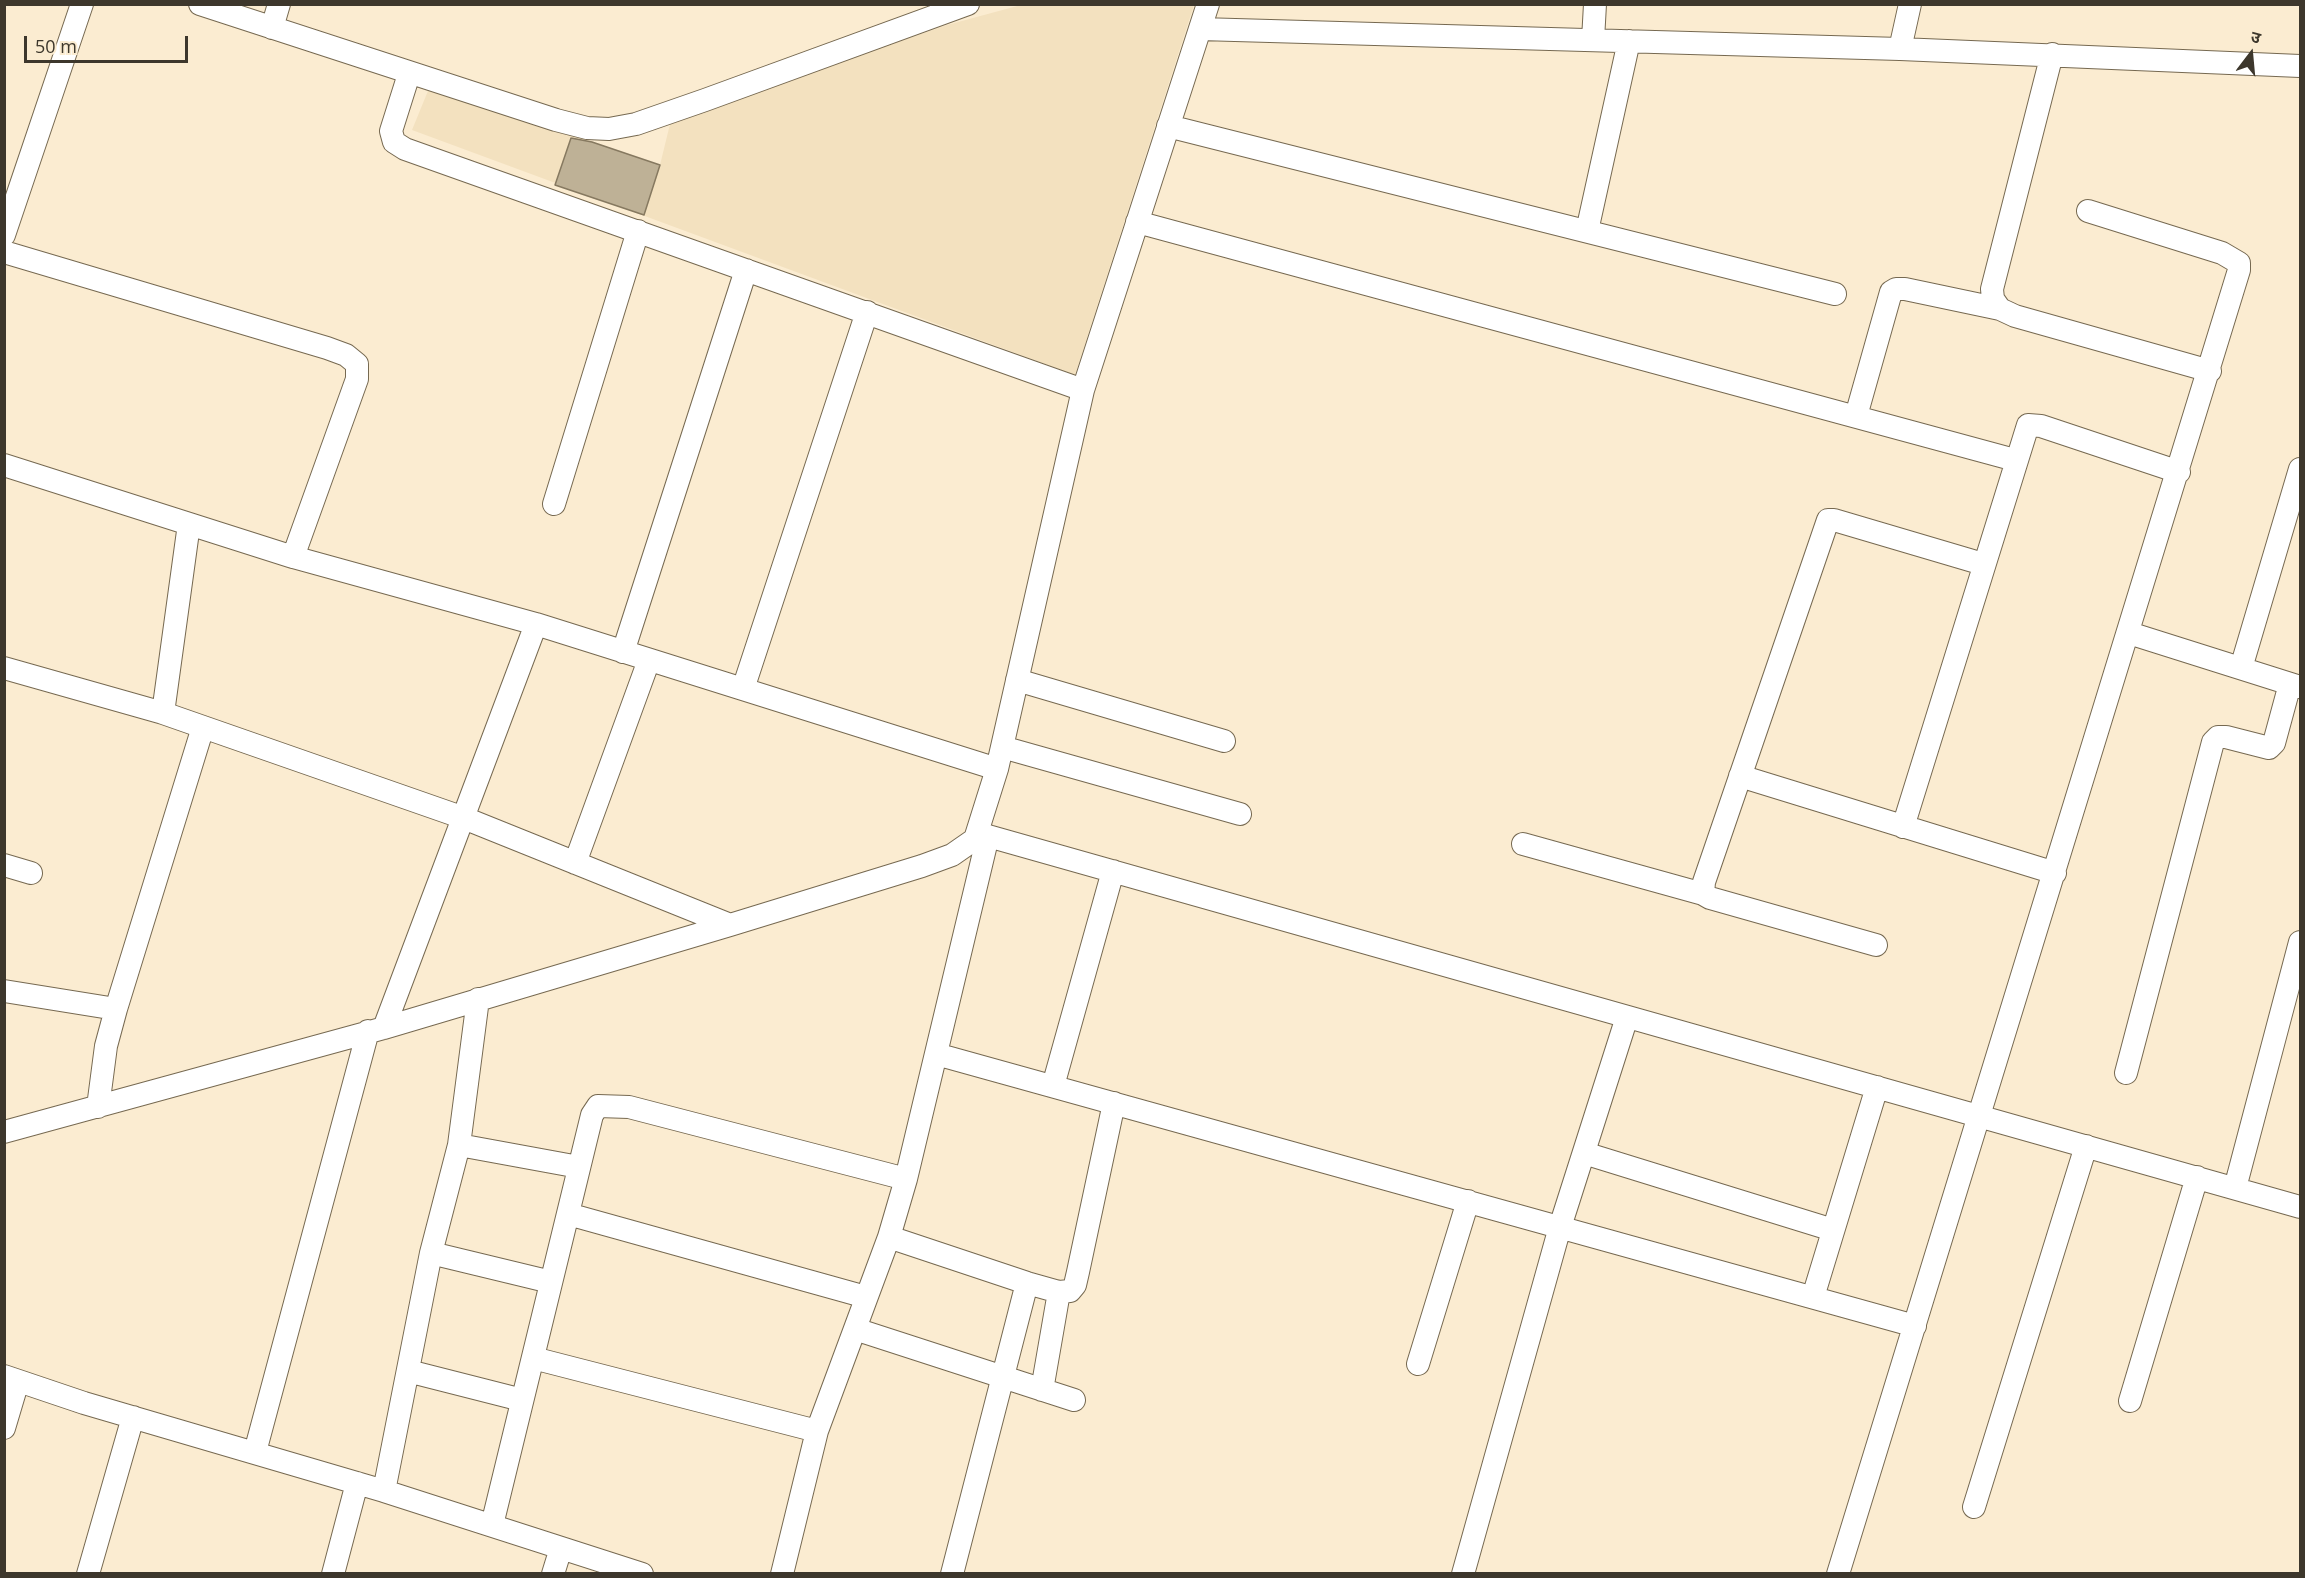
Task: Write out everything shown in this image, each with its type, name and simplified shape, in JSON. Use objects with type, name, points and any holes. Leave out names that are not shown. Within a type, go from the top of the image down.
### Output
[{"type":"street","points":[[4,235],[82,4]]},
{"type":"street","points":[[200,4],[409,74],[556,120],[587,128],[609,129],[636,124],[705,100],[968,4]]},
{"type":"street","points":[[272,28],[279,4]]},
{"type":"street","points":[[782,1574],[818,1431],[889,1237],[906,1179],[936,1054],[982,837],[1083,390],[1208,4]]},
{"type":"street","points":[[1593,40],[1595,4]]},
{"type":"street","points":[[1900,49],[1910,4]]},
{"type":"street","points":[[1200,29],[2052,54],[2301,66]]},
{"type":"street","points":[[1587,231],[1629,41]]},
{"type":"street","points":[[2000,309],[1993,299],[1992,289],[2052,54]]},
{"type":"street","points":[[409,74],[393,120],[391,131],[394,142],[1083,390]]},
{"type":"street","points":[[1168,126],[1835,294]]},
{"type":"street","points":[[1838,1574],[2237,282],[2239,264],[2222,253],[2088,211]]},
{"type":"street","points":[[1137,222],[2015,460]]},
{"type":"street","points":[[554,504],[638,231]]},
{"type":"street","points":[[4,252],[327,348],[346,356],[357,364],[357,380],[293,557]]},
{"type":"street","points":[[623,652],[746,270]]},
{"type":"street","points":[[1856,416],[1891,292],[1896,289],[2000,309],[2015,316],[2210,371]]},
{"type":"street","points":[[743,689],[867,312]]},
{"type":"street","points":[[1903,827],[2024,431],[2028,425],[2034,424],[2179,472]]},
{"type":"street","points":[[4,465],[293,557],[536,624],[743,689],[1000,758],[1240,814]]},
{"type":"street","points":[[2241,668],[2301,469]]},
{"type":"street","points":[[1703,894],[1704,882],[1828,520],[1983,564]]},
{"type":"street","points":[[163,713],[189,524]]},
{"type":"street","points":[[255,1452],[376,1030],[464,818],[536,624]]},
{"type":"street","points":[[2126,1073],[2213,742],[2218,737],[2226,737],[2269,748],[2274,743],[2295,685],[2129,633]]},
{"type":"street","points":[[575,863],[649,660]]},
{"type":"street","points":[[4,668],[163,713],[464,818],[730,925]]},
{"type":"street","points":[[1017,680],[1224,741]]},
{"type":"street","points":[[98,1107],[106,1046],[116,1009],[203,727]]},
{"type":"street","points":[[1740,776],[2055,873]]},
{"type":"street","points":[[4,1132],[376,1030],[730,925],[952,855],[982,837],[2301,1207]]},
{"type":"street","points":[[1523,844],[1876,945]]},
{"type":"street","points":[[4,865],[31,873]]},
{"type":"street","points":[[1053,1086],[1113,872]]},
{"type":"street","points":[[2235,1188],[2301,942]]},
{"type":"street","points":[[4,990],[116,1009]]},
{"type":"street","points":[[384,1491],[431,1253],[459,1144],[478,999]]},
{"type":"street","points":[[1463,1574],[1560,1227],[1628,1017]]},
{"type":"street","points":[[936,1054],[1915,1326]]},
{"type":"street","points":[[1813,1297],[1877,1087]]},
{"type":"street","points":[[889,1237],[1028,1283],[1059,1292],[1070,1291],[1075,1285],[1114,1103]]},
{"type":"street","points":[[492,1525],[592,1115],[598,1106],[612,1104],[906,1179]]},
{"type":"street","points":[[459,1144],[579,1167]]},
{"type":"street","points":[[1974,1507],[2085,1146]]},
{"type":"street","points":[[1584,1154],[1833,1230]]},
{"type":"street","points":[[2130,1401],[2197,1177]]},
{"type":"street","points":[[1418,1364],[1468,1202]]},
{"type":"street","points":[[568,1214],[866,1297]]},
{"type":"street","points":[[431,1253],[551,1282]]},
{"type":"street","points":[[952,1574],[1028,1283]]},
{"type":"street","points":[[1042,1390],[1059,1292]]},
{"type":"street","points":[[855,1329],[1074,1400]]},
{"type":"street","points":[[533,1358],[818,1431]]},
{"type":"street","points":[[408,1371],[522,1400]]},
{"type":"street","points":[[4,1428],[11,1378],[384,1491],[642,1574]]},
{"type":"street","points":[[88,1574],[134,1417]]},
{"type":"street","points":[[333,1574],[357,1483]]},
{"type":"street","points":[[553,1574],[561,1548]]},
{"type":"shaded area","points":[[1021,5],[1194,5],[1075,375],[412,130],[430,86],[660,165],[671,120],[947,25]]},
{"type":"building","points":[[571,138],[592,142],[660,165],[644,215],[555,185]]}]
